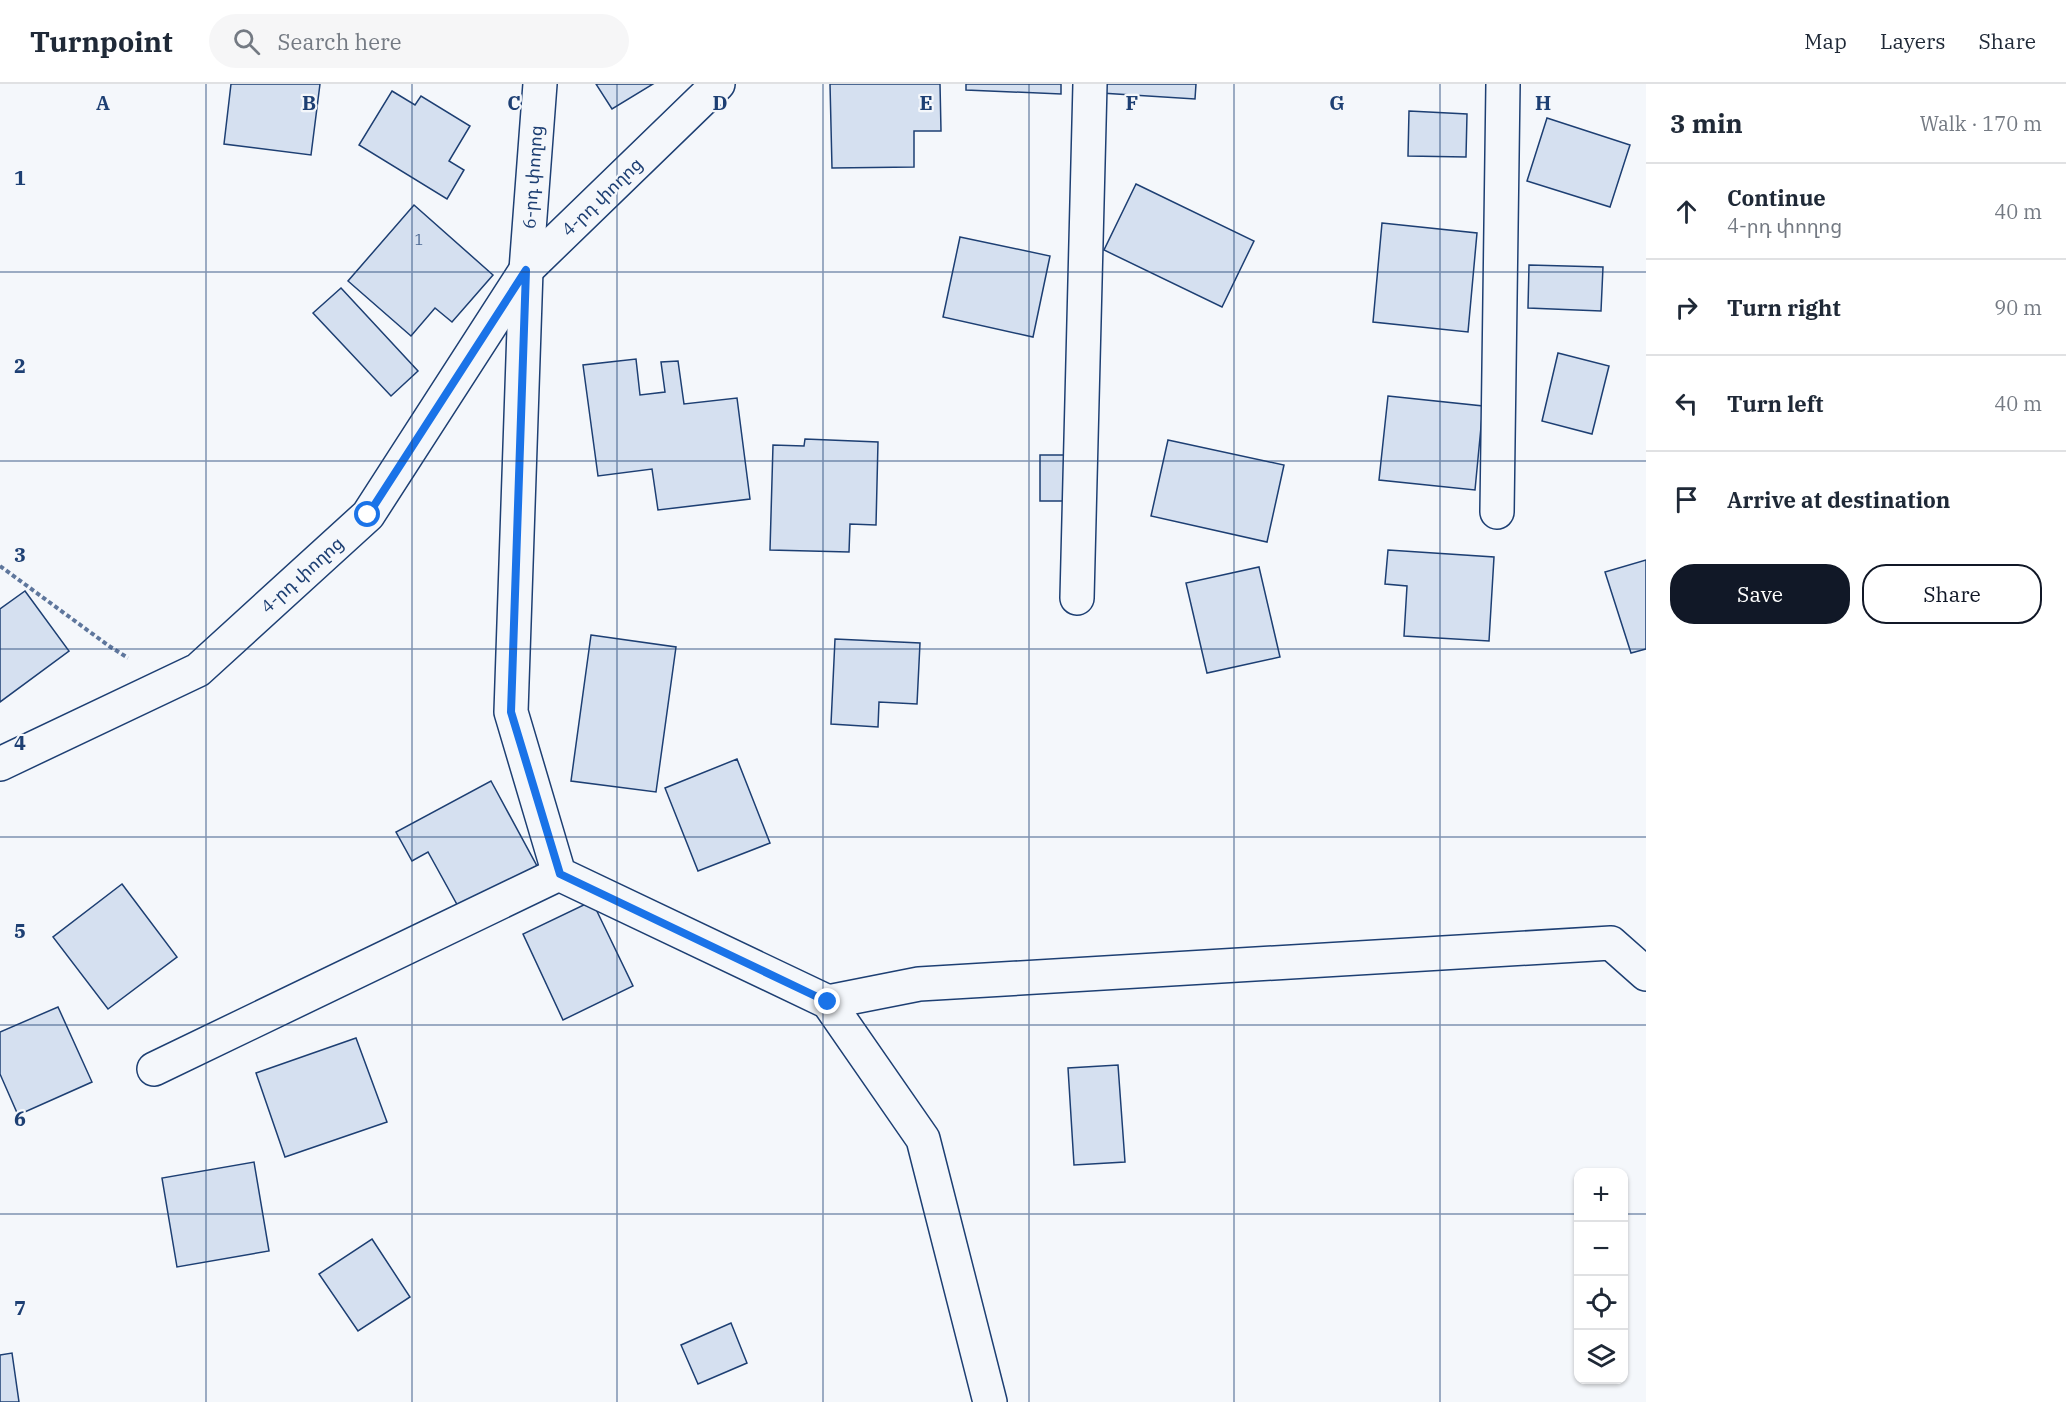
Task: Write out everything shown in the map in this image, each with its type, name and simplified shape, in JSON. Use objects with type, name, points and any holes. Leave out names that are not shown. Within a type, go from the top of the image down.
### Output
[{"type":"street","name":"6-րդ փողոց","points":[[540,84],[526,270],[511,712],[560,874]]},
{"type":"street","name":"4-րդ փողոց","points":[[0,764],[198,670],[368,515],[526,270],[718,84]]},
{"type":"street","points":[[1077,598],[1090,84]]},
{"type":"street","points":[[1497,512],[1503,84]]},
{"type":"street","points":[[154,1069],[560,874],[828,1002],[923,1139],[990,1402]]},
{"type":"street","points":[[828,1002],[919,984],[1611,943],[1646,974]]},
{"type":"path","points":[[0,566],[109,646]]},
{"type":"building","points":[[231,84],[320,84],[311,155],[224,144]]},
{"type":"building","points":[[596,84],[653,84],[612,109]]},
{"type":"building","points":[[830,84],[940,84],[941,131],[914,131],[914,167],[832,168]]},
{"type":"building","points":[[966,84],[1061,84],[1061,94],[966,90]]},
{"type":"building","points":[[1102,84],[1196,84],[1195,99],[1101,93]]},
{"type":"building","points":[[392,91],[415,105],[421,96],[470,126],[449,161],[464,170],[447,199],[359,145]]},
{"type":"building","points":[[1409,111],[1467,114],[1466,157],[1408,156]]},
{"type":"building","points":[[1547,118],[1630,145],[1610,207],[1527,181]]},
{"type":"building","points":[[1136,184],[1254,241],[1222,307],[1104,250]]},
{"type":"building","points":[[414,205],[493,275],[452,322],[435,308],[411,336],[348,281]]},
{"type":"building","points":[[1382,223],[1477,233],[1468,332],[1373,322]]},
{"type":"building","points":[[960,237],[1050,256],[1033,337],[943,317]]},
{"type":"building","points":[[1529,265],[1603,267],[1601,311],[1528,308]]},
{"type":"building","points":[[341,288],[418,371],[391,396],[313,313]]},
{"type":"building","points":[[1558,353],[1609,366],[1592,434],[1542,421]]},
{"type":"building","points":[[636,359],[640,395],[665,392],[661,362],[678,361],[684,404],[737,398],[750,499],[658,510],[652,469],[598,476],[583,365]]},
{"type":"building","points":[[1388,396],[1483,406],[1475,490],[1379,480]]},
{"type":"building","points":[[805,439],[878,442],[876,525],[850,524],[849,552],[770,550],[773,445],[804,446]]},
{"type":"building","points":[[1168,440],[1284,465],[1267,542],[1151,516]]},
{"type":"building","points":[[1040,455],[1071,455],[1072,501],[1040,501]]},
{"type":"building","points":[[1388,550],[1494,557],[1489,641],[1404,636],[1407,586],[1385,584]]},
{"type":"building","points":[[1646,560],[1646,649],[1631,653],[1605,572]]},
{"type":"building","points":[[1259,567],[1280,657],[1207,673],[1186,583]]},
{"type":"building","points":[[25,591],[69,651],[0,702],[0,609]]},
{"type":"building","points":[[591,635],[676,647],[656,792],[571,781]]},
{"type":"building","points":[[835,639],[920,643],[917,704],[879,702],[878,727],[831,724]]},
{"type":"building","points":[[737,759],[770,843],[698,871],[665,788]]},
{"type":"building","points":[[491,781],[537,866],[459,908],[428,852],[412,861],[396,832]]},
{"type":"building","points":[[122,884],[177,957],[108,1009],[53,937]]},
{"type":"building","points":[[592,901],[633,986],[563,1020],[523,934]]},
{"type":"building","points":[[58,1007],[92,1082],[18,1115],[0,1074],[0,1032]]},
{"type":"building","points":[[356,1038],[387,1122],[285,1157],[256,1073]]},
{"type":"building","points":[[1118,1065],[1125,1162],[1074,1165],[1068,1068]]},
{"type":"building","points":[[254,1162],[269,1251],[177,1267],[162,1178]]},
{"type":"building","points":[[372,1239],[410,1297],[358,1331],[319,1274]]},
{"type":"building","points":[[731,1323],[747,1363],[698,1384],[681,1345]]},
{"type":"building","points":[[12,1353],[19,1402],[0,1402],[0,1355]]},
{"type":"route","points":[[368,515],[526,270],[511,712],[560,874],[828,1002]]}]
